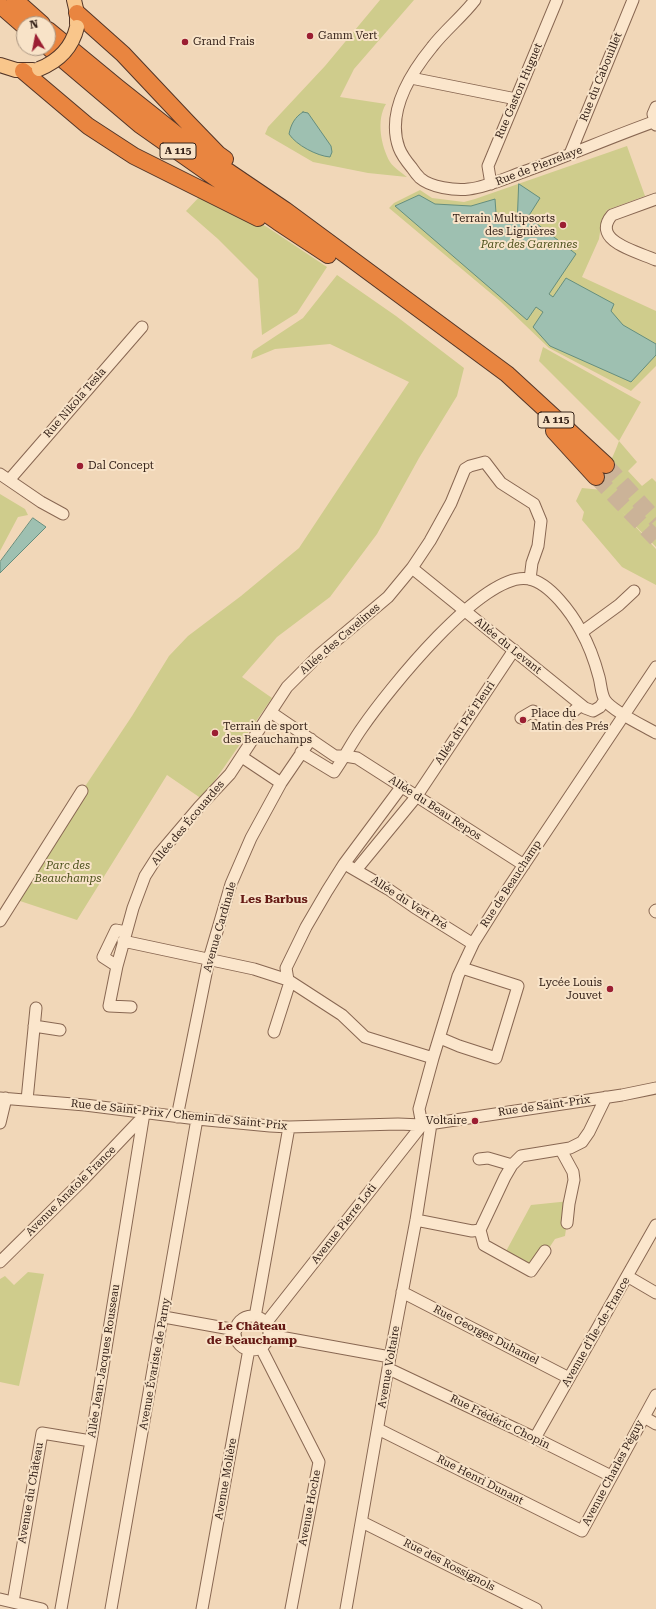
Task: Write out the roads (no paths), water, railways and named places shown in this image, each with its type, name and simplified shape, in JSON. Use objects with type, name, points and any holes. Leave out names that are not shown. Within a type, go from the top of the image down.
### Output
[{"type":"highway","points":[[15,0],[33,16]]},
{"type":"highway","points":[[0,5],[16,19]]},
{"type":"highway","points":[[76,13],[123,54],[218,154],[267,189],[285,210]]},
{"type":"highway","name":"A 115","points":[[56,37],[195,148],[285,210],[507,374],[601,471],[492,376],[438,332],[140,125],[56,54]]},
{"type":"highway","points":[[9,69],[88,126],[134,156],[315,246]]},
{"type":"main road","points":[[9,69],[39,69],[51,64],[62,56],[70,45],[76,13]]},
{"type":"street","points":[[475,0],[465,13],[433,46],[411,78],[516,99]]},
{"type":"street","name":"Rue Gaston Huguet","points":[[491,184],[488,166],[557,0]]},
{"type":"street","name":"Rue du Cabouillet","points":[[570,154],[633,0]]},
{"type":"street","name":"Rue de Pierrelaye","points":[[411,78],[401,97],[395,118],[395,129],[401,153],[420,178],[432,185],[445,188],[468,190],[491,184],[656,123]]},
{"type":"street","points":[[656,107],[653,114],[656,123]]},
{"type":"street","points":[[656,199],[612,215],[607,221],[606,229],[607,235],[613,242],[656,260]]},
{"type":"street","name":"Rue Nikola Tesla","points":[[5,476],[142,327]]},
{"type":"street","name":"Allée des Cavelines","points":[[272,713],[287,688],[319,655],[388,597],[412,568],[430,541],[451,504],[465,469],[470,466],[485,462],[501,483],[534,504],[541,521],[538,546],[532,563],[530,579]]},
{"type":"street","points":[[5,476],[41,502],[63,514]]},
{"type":"street","name":"Allée du Levant","points":[[412,568],[585,708],[593,711],[600,707],[605,700]]},
{"type":"street","points":[[301,752],[334,772],[361,729],[383,698],[416,658],[482,596],[498,586],[520,578],[530,579],[551,591],[572,617],[582,632],[598,675],[605,700],[623,715],[656,733]]},
{"type":"street","points":[[582,632],[619,605],[634,591]]},
{"type":"street","name":"Allée du Pré Fleuri","points":[[356,870],[416,797],[514,650]]},
{"type":"street","name":"Rue de Beauchamp","points":[[426,1125],[420,1109],[458,976],[474,942],[500,899],[656,667]]},
{"type":"street","points":[[521,718],[533,711],[556,724],[561,722],[581,704]]},
{"type":"street","name":"Allée du Beau Repos","points":[[272,713],[335,756],[357,758],[524,865]]},
{"type":"street","name":"Allée des Écouardes","points":[[131,1007],[109,1006],[124,937],[145,876],[159,854],[199,807],[230,774],[272,713]]},
{"type":"street","name":"Avenue Cardinale","points":[[177,1116],[209,959],[231,884],[250,838],[280,783],[310,739]]},
{"type":"street","points":[[242,757],[280,783]]},
{"type":"street","points":[[274,1032],[289,981],[286,968],[306,927],[344,864],[402,786]]},
{"type":"street","points":[[0,921],[82,791]]},
{"type":"street","name":"Allée du Vert Pré","points":[[344,864],[356,870],[470,942],[474,942]]},
{"type":"street","points":[[117,966],[103,957],[116,930],[124,937],[254,969],[289,981],[342,1015],[364,1037],[434,1058]]},
{"type":"street","points":[[440,1038],[496,1058],[518,986],[462,968]]},
{"type":"street","points":[[27,1100],[36,1008]]},
{"type":"street","points":[[34,1026],[60,1030]]},
{"type":"street","name":"Rue de Saint-Prix","points":[[426,1125],[656,1088]]},
{"type":"street","points":[[546,1251],[531,1271],[484,1245],[480,1230],[512,1165],[521,1156],[562,1150],[582,1142],[589,1132],[606,1097]]},
{"type":"street","points":[[0,1123],[3,1098]]},
{"type":"street","name":"Rue de Saint-Prix / Chemin de Saint-Prix","points":[[3,1098],[85,1105],[143,1116],[177,1116],[289,1127],[398,1124],[426,1125]]},
{"type":"street","name":"Avenue Anatole France","points":[[0,1262],[91,1173],[143,1116]]},
{"type":"street","name":"Allée Jean-Jacques Rousseau","points":[[61,1609],[91,1441],[143,1116]]},
{"type":"street","name":"Avenue Évariste de Parny","points":[[111,1609],[198,1119]]},
{"type":"street","name":"Avenue Voltaire","points":[[346,1609],[431,1134],[426,1125]]},
{"type":"street","name":"Avenue Pierre Loti","points":[[266,1323],[426,1125]]},
{"type":"street","points":[[255,1317],[289,1127]]},
{"type":"street","points":[[562,1150],[573,1172],[574,1180],[567,1224]]},
{"type":"street","points":[[479,1159],[488,1158],[512,1165]]},
{"type":"street","points":[[416,1220],[472,1231],[480,1230]]},
{"type":"street","name":"Avenue d'Île-de-France","points":[[535,1438],[656,1225]]},
{"type":"street","points":[[627,1276],[656,1293]]},
{"type":"street","name":"Rue Georges Duhamel","points":[[402,1292],[570,1378]]},
{"type":"street","points":[[164,1317],[236,1330]]},
{"type":"street","points":[[250,1317],[255,1317],[266,1323],[269,1335],[268,1340],[261,1348],[249,1350],[237,1340],[236,1330],[241,1321],[250,1317]]},
{"type":"street","points":[[269,1335],[390,1357]]},
{"type":"street","name":"Avenue Hoche","points":[[261,1348],[319,1462],[291,1609]]},
{"type":"street","name":"Avenue Molière","points":[[202,1609],[249,1350]]},
{"type":"street","name":"Rue Frédéric Chopin","points":[[389,1369],[535,1438],[611,1476]]},
{"type":"street","name":"Avenue Charles Péguy","points":[[582,1531],[656,1395]]},
{"type":"street","points":[[644,1417],[656,1424]]},
{"type":"street","name":"Rue Henri Dunant","points":[[378,1430],[582,1531]]},
{"type":"street","name":"Avenue du Château","points":[[13,1602],[42,1433],[91,1441]]},
{"type":"street","name":"Rue des Rossignols","points":[[362,1522],[536,1609]]},
{"type":"street","points":[[0,1599],[35,1608]]},
{"type":"tunnel","points":[[606,465],[656,520]]},
{"type":"tunnel","points":[[596,477],[656,539]]},
{"type":"place","name":"Gamm Vert","points":[[310,36]]},
{"type":"place","name":"Grand Frais","points":[[185,42]]},
{"type":"place","name":"Terrain Multipsorts des Lignières","points":[[563,225]]},
{"type":"place","name":"Dal Concept","points":[[80,466]]},
{"type":"place","name":"Place du Matin des Prés","points":[[523,720]]},
{"type":"place","name":"Terrain de sport des Beauchamps","points":[[215,733]]},
{"type":"place","name":"Lycée Louis Jouvet","points":[[610,989]]},
{"type":"place","name":"Voltaire","points":[[475,1121]]},
{"type":"district","name":"Les Barbus","points":[[274,899]]},
{"type":"district","name":"Le Château de Beauchamp","points":[[252,1333]]},
{"type":"park label","name":"Parc des Garennes","points":[[529,245]]},
{"type":"park label","name":"Parc des Beauchamps","points":[[68,872]]}]
